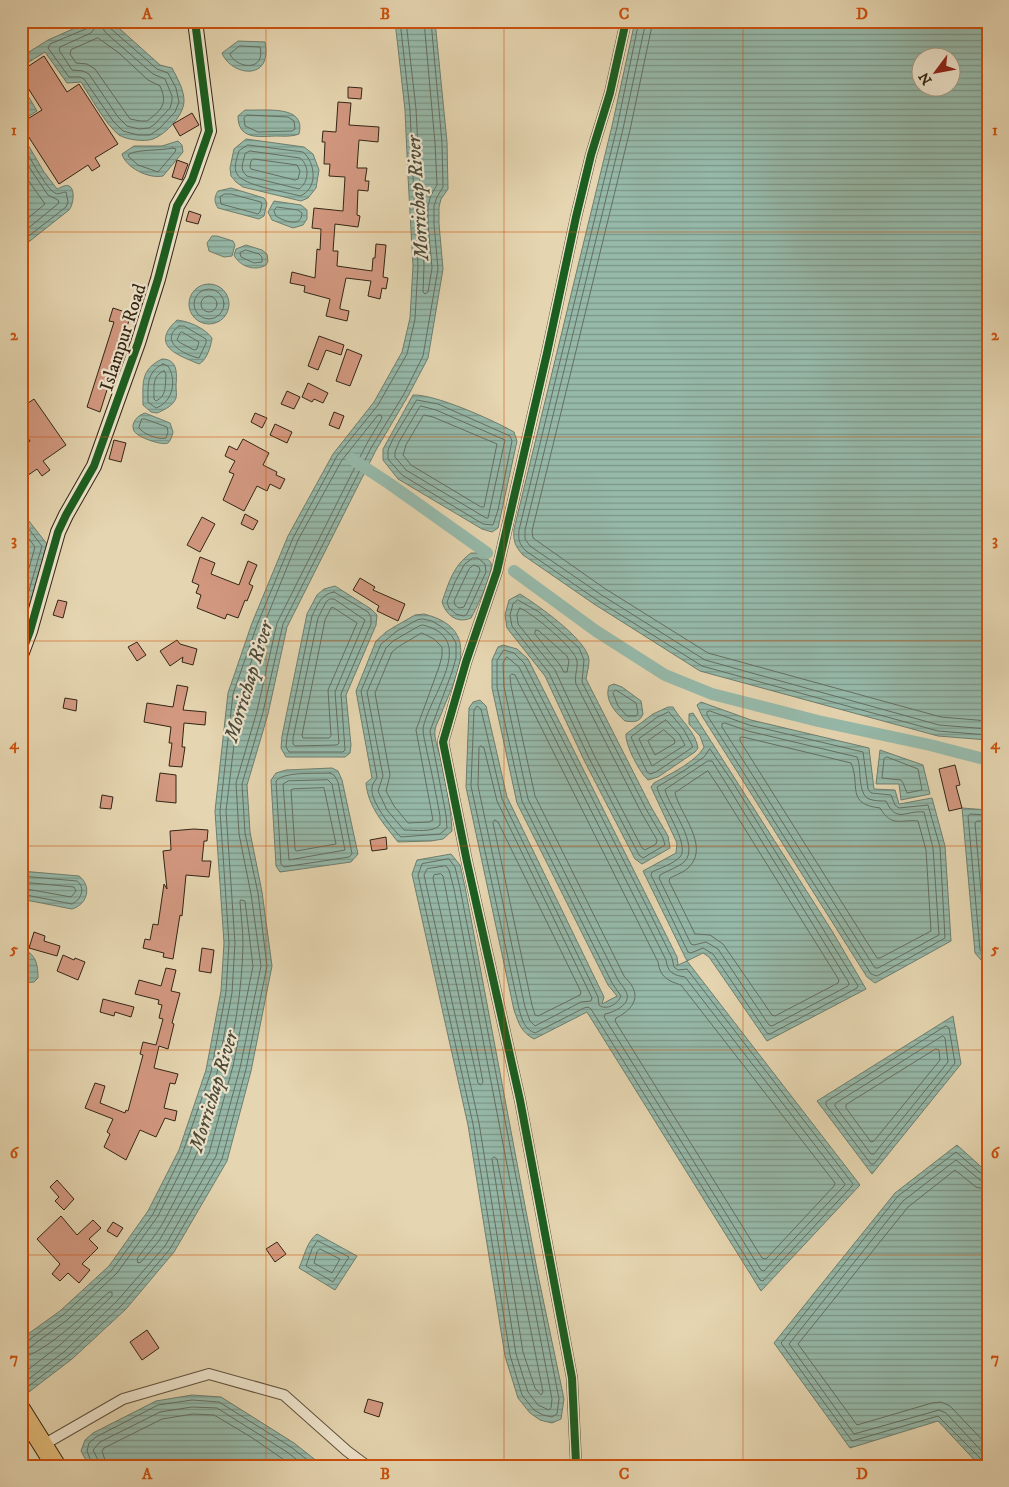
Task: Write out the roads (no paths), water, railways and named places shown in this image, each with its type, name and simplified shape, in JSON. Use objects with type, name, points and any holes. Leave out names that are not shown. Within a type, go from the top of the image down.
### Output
[{"type":"highway","points":[[25,1419],[56,1466]]},
{"type":"street","name":"Islampur Road","points":[[21,655],[30,631],[58,532],[94,466],[141,335],[177,206],[192,180],[209,132],[195,21]]},
{"type":"street","points":[[574,1466],[576,1463],[572,1378],[520,1100],[467,862],[443,742],[466,662],[497,571],[576,217],[591,155],[610,92],[626,21]]},
{"type":"street","points":[[42,1444],[123,1399],[209,1374],[284,1395],[347,1451],[367,1466]]},
{"type":"water","points":[[91,21],[111,21],[160,65],[172,68],[183,92],[183,106],[178,118],[158,137],[150,140],[141,140],[119,135],[104,118],[81,82],[67,83],[45,52],[21,67],[21,57],[48,40]]},
{"type":"water","name":"Morrichap River","points":[[395,21],[435,21],[447,142],[448,189],[441,199],[439,207],[443,269],[428,358],[376,450],[287,627],[268,714],[247,785],[250,832],[262,892],[272,966],[251,1071],[227,1161],[174,1252],[126,1309],[72,1359],[21,1398],[21,1339],[60,1311],[109,1266],[148,1211],[179,1150],[206,1070],[221,991],[224,943],[215,811],[228,693],[252,623],[288,536],[333,454],[374,402],[402,352],[410,318],[413,266],[405,110]]},
{"type":"water","points":[[635,21],[988,21],[988,740],[938,736],[700,671],[594,604],[523,555],[515,543],[514,529],[612,126]]},
{"type":"water","points":[[238,41],[265,42],[266,55],[263,64],[257,69],[250,71],[234,67],[227,61],[222,53]]},
{"type":"water","points":[[21,84],[37,111],[21,121]]},
{"type":"water","points":[[245,110],[273,110],[290,113],[297,118],[300,124],[299,134],[293,136],[262,137],[245,133],[241,129],[238,116]]},
{"type":"water","points":[[21,133],[44,172],[57,189],[68,186],[73,190],[73,201],[69,210],[21,248]]},
{"type":"water","points":[[246,139],[304,147],[313,154],[319,170],[316,188],[308,198],[301,201],[243,187],[236,182],[231,176],[230,168],[234,149]]},
{"type":"water","points":[[178,141],[182,145],[183,152],[163,176],[151,176],[133,168],[124,159],[122,154],[134,146],[162,146]]},
{"type":"water","points":[[231,188],[264,198],[267,203],[264,216],[259,219],[218,208],[215,200],[218,191]]},
{"type":"water","points":[[274,201],[301,205],[307,210],[307,219],[303,225],[293,228],[272,220],[268,212]]},
{"type":"water","points":[[212,236],[233,241],[235,245],[232,256],[224,257],[209,251],[207,243]]},
{"type":"water","points":[[246,245],[262,250],[267,254],[268,261],[266,265],[252,268],[243,265],[236,259],[234,255],[236,249]]},
{"type":"water","points":[[209,284],[223,290],[229,304],[223,318],[209,324],[195,318],[189,304],[195,290]]},
{"type":"water","points":[[177,320],[196,326],[212,338],[210,349],[199,364],[175,353],[166,343],[169,329]]},
{"type":"water","points":[[162,359],[174,364],[176,398],[171,405],[157,413],[151,412],[143,405],[143,384],[146,373],[155,363]]},
{"type":"water","points":[[413,395],[449,403],[514,432],[517,441],[498,528],[492,532],[482,529],[398,479],[383,460],[383,449]]},
{"type":"water","points":[[145,413],[170,423],[173,432],[168,443],[150,440],[134,431],[133,425],[135,420]]},
{"type":"water","points":[[21,511],[47,544],[21,636]]},
{"type":"water","points":[[471,553],[479,553],[489,560],[491,568],[484,590],[471,618],[461,620],[449,614],[442,602],[456,569]]},
{"type":"water","points":[[335,586],[371,609],[377,615],[376,625],[346,695],[351,745],[350,753],[345,757],[286,757],[281,748],[282,736],[307,614],[317,595],[324,589]]},
{"type":"water","points":[[520,594],[560,623],[580,643],[586,652],[589,660],[586,679],[651,807],[668,836],[670,848],[642,864],[635,859],[584,760],[545,676],[507,628],[505,615],[509,600]]},
{"type":"water","points":[[424,614],[442,621],[454,630],[460,641],[461,654],[458,668],[435,730],[448,794],[452,831],[443,839],[398,842],[373,807],[367,792],[366,783],[372,778],[356,691],[376,641],[386,632],[415,615]]},
{"type":"water","points":[[503,645],[517,649],[528,659],[677,957],[678,964],[676,966],[687,961],[860,1185],[761,1291],[587,1012],[534,1039],[523,1030],[517,1019],[466,787],[469,708],[473,702],[480,700],[486,706],[507,797],[604,997],[602,1004],[617,996],[608,985],[517,803],[492,688],[492,660],[498,647]]},
{"type":"water","points":[[614,684],[622,687],[641,701],[643,714],[638,720],[634,722],[625,721],[612,706],[609,701],[608,691],[609,686]]},
{"type":"water","points":[[701,702],[751,720],[869,748],[874,789],[895,790],[899,804],[932,798],[945,846],[951,941],[875,983],[867,977],[702,716],[697,705]]},
{"type":"water","points":[[668,707],[673,707],[687,726],[694,736],[698,748],[658,777],[648,780],[634,758],[626,739],[626,734],[653,714]]},
{"type":"water","points":[[693,713],[832,931],[866,989],[767,1041],[709,957],[703,953],[687,961],[643,871],[676,853],[677,843],[651,787],[654,783],[695,758],[704,747],[700,736],[689,724],[689,714]]},
{"type":"water","points":[[880,750],[923,765],[930,794],[901,800],[899,784],[876,784]]},
{"type":"water","points":[[332,768],[338,771],[342,780],[358,854],[351,862],[280,872],[276,866],[271,780],[276,773],[286,770]]},
{"type":"water","points":[[962,808],[988,810],[988,968],[975,953]]},
{"type":"water","points":[[451,854],[460,865],[465,887],[539,1280],[564,1399],[561,1419],[552,1423],[540,1420],[530,1413],[518,1398],[505,1356],[468,1125],[412,874],[417,860]]},
{"type":"water","points":[[21,871],[79,876],[86,885],[85,899],[72,909],[21,899]]},
{"type":"water","points":[[21,948],[30,953],[35,960],[38,978],[34,982],[21,983]]},
{"type":"water","points":[[953,1016],[961,1064],[872,1174],[817,1101]]},
{"type":"water","points":[[957,1145],[988,1173],[988,1466],[980,1466],[938,1421],[850,1448],[774,1343],[895,1193]]},
{"type":"water","points":[[317,1234],[357,1256],[335,1290],[299,1268],[308,1245]]},
{"type":"water","points":[[192,1395],[221,1397],[294,1443],[323,1466],[89,1466],[81,1451],[85,1440],[93,1433],[156,1401]]},
{"type":"waterway","points":[[352,459],[487,553]]},
{"type":"waterway","points":[[514,571],[596,631],[665,675],[712,694],[818,721],[930,745],[988,760]]}]
